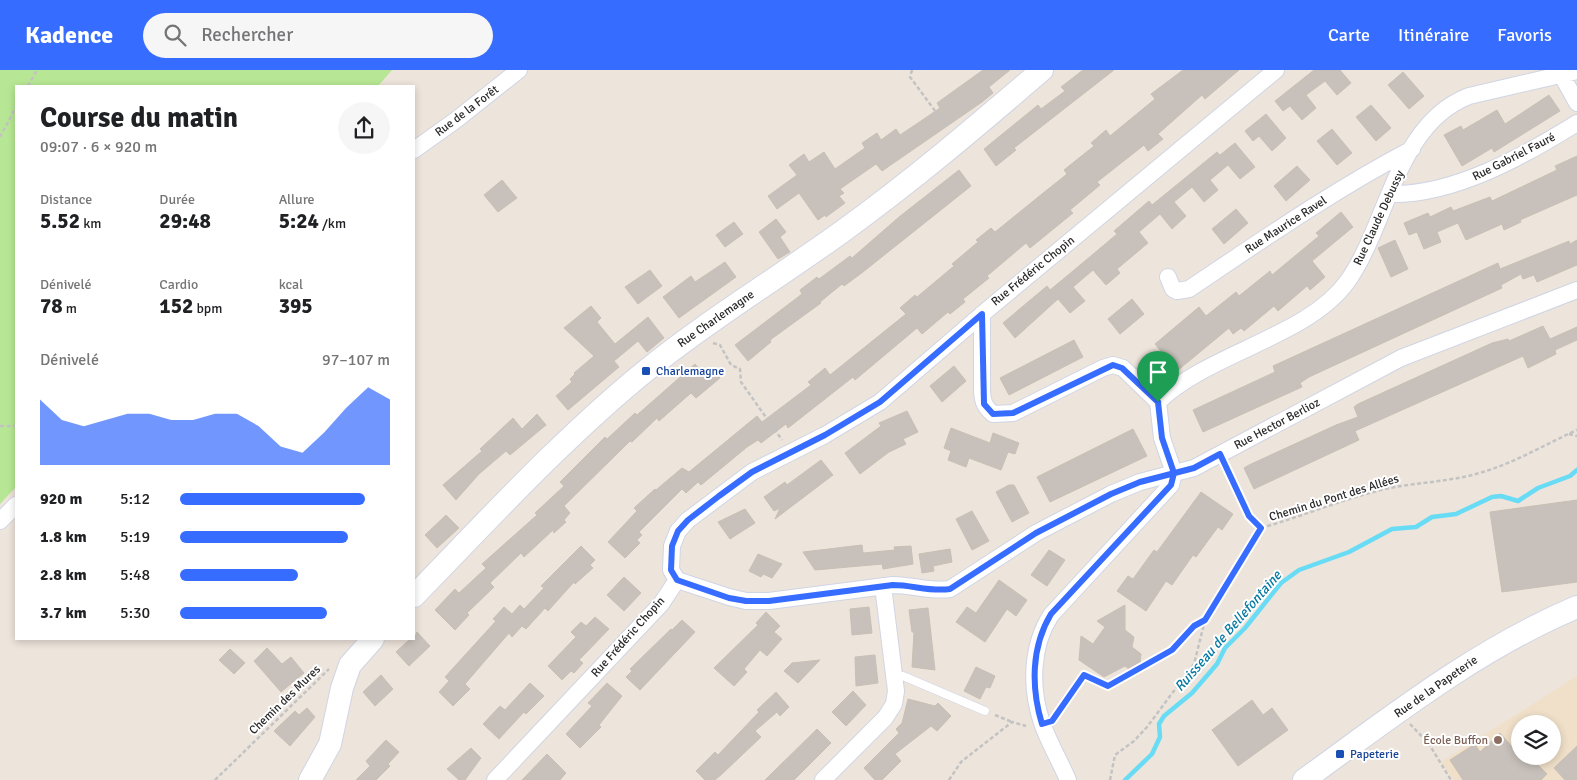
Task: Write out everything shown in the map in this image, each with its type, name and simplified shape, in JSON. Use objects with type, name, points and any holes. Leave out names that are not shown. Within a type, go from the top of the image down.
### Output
[{"type":"street","name":"Rue de la Forêt","points":[[415,149],[456,120],[519,70]]},
{"type":"street","name":"Rue Charlemagne","points":[[415,595],[579,431],[646,371],[695,332],[843,231],[959,142],[1042,70]]},
{"type":"street","name":"Rue Frédéric Chopin","points":[[495,780],[661,604],[677,580],[671,570],[670,558],[672,546],[683,526],[752,472],[790,451],[825,435],[880,402],[982,314],[1276,70]]},
{"type":"street","points":[[1569,73],[1577,103]]},
{"type":"street","name":"Rue Claude Debussy","points":[[1158,402],[1167,393],[1205,370],[1313,314],[1331,300],[1346,284],[1359,263],[1389,194],[1412,148],[1429,124],[1452,102],[1469,96],[1569,73]]},
{"type":"street","name":"Rue Gabriel Fauré","points":[[1389,194],[1402,194],[1467,181],[1490,172],[1577,123]]},
{"type":"street","name":"Rue Maurice Ravel","points":[[1168,277],[1173,289],[1177,291],[1189,290],[1290,221],[1368,172],[1412,148]]},
{"type":"street","name":"Rue Hector Berlioz","points":[[677,580],[729,598],[746,601],[769,601],[883,586],[909,585],[938,591],[950,589],[1036,533],[1111,494],[1140,482],[1194,468],[1401,358],[1577,290]]},
{"type":"street","points":[[982,314],[984,404],[993,414],[1013,413],[1113,365],[1122,368],[1158,402],[1162,438],[1174,473],[1171,485],[1051,614],[1042,629],[1034,671],[1038,710],[1042,724],[1068,780]]},
{"type":"street","points":[[0,521],[15,506]]},
{"type":"street","points":[[823,780],[890,711],[895,699],[883,586]]},
{"type":"street","name":"Rue de la Papeterie","points":[[1304,780],[1407,707],[1501,644],[1577,607]]},
{"type":"street","points":[[310,780],[330,744],[342,688],[350,665],[372,640]]},
{"type":"lane","points":[[894,676],[903,676],[985,711]]},
{"type":"path","points":[[29,85],[37,70]]},
{"type":"path","points":[[912,70],[910,77],[959,142]]},
{"type":"path","points":[[0,137],[15,109]]},
{"type":"path","points":[[695,332],[708,342],[720,345],[730,365],[740,369],[741,382],[790,451]]},
{"type":"path","points":[[0,426],[15,426]]},
{"type":"path","name":"Chemin du Pont des Allées","points":[[1220,454],[1249,516],[1261,528],[1384,490],[1423,482],[1462,478],[1485,472],[1534,452],[1577,430]]},
{"type":"path","points":[[1569,434],[1577,436]]},
{"type":"path","points":[[1110,780],[1115,755],[1134,741],[1147,727],[1194,664],[1205,620],[1261,528]]},
{"type":"path","points":[[985,711],[1012,722],[1031,727],[1052,721],[1084,675],[1108,686],[1172,650],[1194,626],[1205,620]]},
{"type":"path","name":"Chemin des Mures","points":[[215,780],[332,666]]},
{"type":"path","points":[[1407,707],[1406,721],[1428,744],[1451,780]]},
{"type":"path","points":[[949,780],[961,762],[1012,722]]},
{"type":"shaded area","name":"École Buffon","points":[[1577,676],[1577,780],[1454,780],[1441,762],[1511,718],[1511,765],[1561,765],[1561,715],[1515,715]]},
{"type":"green space","points":[[0,70],[392,70],[379,85],[15,85],[15,488],[0,504]]},
{"type":"building","points":[[983,70],[1010,70],[989,87],[993,93],[982,102],[882,171],[876,164],[840,189],[844,193],[839,196],[845,203],[826,217],[825,215],[818,220],[799,193],[777,209],[768,196],[797,175],[789,165],[804,154],[809,162],[824,152],[835,169],[865,148],[862,143],[877,133],[881,140],[896,129],[900,135],[918,123],[940,108],[937,103]]},
{"type":"building","points":[[1083,70],[1114,70],[1014,148],[1016,150],[996,166],[984,149],[1038,105],[1041,109],[1065,91],[1061,87]]},
{"type":"building","points":[[1183,70],[1239,70],[1205,99],[1202,95],[1158,134],[1163,139],[1148,151],[1144,145],[1097,182],[1100,185],[1070,210],[1073,213],[1030,248],[1026,243],[987,276],[989,278],[963,299],[965,302],[950,314],[948,312],[922,334],[917,328],[855,380],[853,377],[788,428],[786,424],[761,443],[758,440],[747,447],[701,485],[698,482],[686,493],[682,489],[639,532],[642,535],[637,540],[640,543],[625,558],[608,542],[637,511],[634,508],[682,468],[689,472],[757,416],[762,422],[811,385],[808,382],[825,368],[830,375],[906,314],[900,308],[915,295],[917,297],[954,266],[952,264],[978,242],[976,240],[991,228],[995,232],[1067,174],[1064,170],[1094,146],[1091,143],[1106,130],[1110,136],[1155,99],[1151,94]]},
{"type":"building","points":[[1314,70],[1340,70],[1351,83],[1337,95],[1325,81],[1306,95],[1316,108],[1302,120],[1290,106],[1283,111],[1275,101]]},
{"type":"building","points":[[1403,72],[1424,96],[1409,109],[1388,85]]},
{"type":"building","points":[[1549,95],[1560,111],[1494,152],[1492,148],[1462,166],[1444,135],[1461,126],[1463,130],[1497,110],[1505,124]]},
{"type":"building","points":[[1371,105],[1391,128],[1376,141],[1356,117]]},
{"type":"building","points":[[1266,114],[1286,138],[1272,151],[1259,136],[1253,141],[1245,131]]},
{"type":"building","points":[[1332,129],[1352,153],[1337,165],[1317,141]]},
{"type":"building","points":[[1235,143],[1255,167],[1240,179],[1228,165],[1210,180],[1218,190],[1204,202],[1192,187],[1174,202],[1186,216],[1172,229],[1160,214],[1139,232],[1148,243],[1117,269],[1120,273],[1106,285],[1093,270],[1073,287],[1085,301],[1070,313],[1058,299],[1015,338],[1003,323],[1047,286],[1050,290],[1085,261],[1117,234],[1114,231],[1149,201],[1152,205],[1217,152],[1220,155]]},
{"type":"building","points":[[1577,156],[1577,195],[1520,220],[1521,222],[1504,230],[1502,224],[1466,240],[1458,223],[1437,232],[1441,242],[1424,249],[1417,232],[1409,235],[1404,223],[1428,213],[1430,217],[1451,207],[1453,211],[1490,197],[1492,201],[1557,170],[1555,166]]},
{"type":"building","points":[[1297,166],[1310,180],[1286,201],[1274,186]]},
{"type":"building","points":[[959,170],[971,186],[863,272],[844,286],[842,284],[821,303],[770,340],[771,342],[748,361],[735,345],[802,294],[800,290],[817,277],[819,279],[850,256],[852,258],[899,217]]},
{"type":"building","points":[[502,180],[517,198],[498,212],[484,195]]},
{"type":"building","points":[[1236,209],[1248,223],[1224,244],[1212,229]]},
{"type":"building","points":[[1341,212],[1353,227],[1312,261],[1325,277],[1310,290],[1307,286],[1278,311],[1274,306],[1244,331],[1241,328],[1233,334],[1229,328],[1177,371],[1155,344],[1199,307],[1206,316],[1236,292],[1239,296],[1270,271],[1272,275],[1319,236],[1316,233]]},
{"type":"building","points":[[776,219],[786,232],[780,237],[790,252],[778,259],[759,232]]},
{"type":"building","points":[[734,222],[743,234],[725,247],[716,235]]},
{"type":"building","points":[[1395,240],[1408,269],[1391,277],[1378,248]]},
{"type":"building","points":[[1577,240],[1577,265],[1537,282],[1534,275],[1523,279],[1521,274],[1501,285],[1502,288],[1309,377],[1300,383],[1302,387],[1203,432],[1193,410],[1275,372],[1273,366],[1498,263],[1500,269],[1569,241],[1570,244]]},
{"type":"building","points":[[725,262],[736,277],[679,318],[663,297],[691,276],[695,282]]},
{"type":"building","points":[[650,270],[662,286],[638,304],[625,287]]},
{"type":"building","points":[[1132,299],[1144,314],[1120,334],[1108,319]]},
{"type":"building","points":[[591,306],[601,318],[597,322],[615,344],[648,317],[664,338],[647,352],[638,341],[614,361],[619,367],[568,410],[556,396],[572,382],[570,379],[574,373],[594,356],[564,328]]},
{"type":"building","points":[[1543,326],[1550,339],[1577,327],[1577,340],[1555,350],[1556,354],[1528,368],[1523,356],[1355,431],[1359,440],[1254,489],[1244,468],[1249,465],[1336,425],[1358,417],[1354,407],[1358,404],[1492,343],[1508,339],[1509,341]]},
{"type":"building","points":[[1074,340],[1083,357],[1009,395],[1000,378]]},
{"type":"building","points":[[695,364],[704,375],[712,369],[720,378],[696,398],[691,393],[659,421],[657,418],[632,442],[630,441],[564,506],[570,513],[564,520],[566,522],[554,533],[553,530],[524,557],[521,553],[490,583],[494,587],[467,613],[469,615],[455,630],[435,610],[455,589],[459,593],[486,568],[482,564],[537,515],[535,513],[564,486],[560,482],[605,437],[607,439],[635,413],[637,415]]},
{"type":"building","points":[[954,366],[966,381],[942,402],[930,386]]},
{"type":"building","points":[[907,411],[918,432],[903,439],[906,444],[889,452],[860,474],[845,453],[881,426],[879,423]]},
{"type":"building","points":[[537,414],[546,425],[510,455],[506,451],[479,474],[456,500],[443,485],[482,451],[480,449],[513,418],[522,429]]},
{"type":"building","points":[[951,428],[990,443],[993,433],[1019,443],[1015,454],[1008,452],[1001,470],[969,458],[966,467],[948,460],[951,451],[944,448]]},
{"type":"building","points":[[1133,429],[1147,456],[1050,502],[1037,477]]},
{"type":"building","points":[[821,460],[833,475],[775,519],[780,508],[774,511],[764,497],[785,482],[787,485]]},
{"type":"building","points":[[1009,485],[1014,485],[1029,513],[1012,522],[996,492]]},
{"type":"building","points":[[1201,492],[1233,514],[1222,530],[1218,527],[1196,557],[1193,555],[1172,585],[1166,581],[1146,611],[1117,591],[1128,576],[1133,579],[1154,550],[1157,552]]},
{"type":"building","points":[[1577,500],[1577,582],[1502,592],[1490,512]]},
{"type":"building","points":[[745,509],[755,523],[730,539],[718,522]]},
{"type":"building","points":[[972,511],[989,541],[972,550],[956,519]]},
{"type":"building","points":[[446,515],[459,528],[437,548],[425,535]]},
{"type":"building","points":[[862,545],[863,553],[895,550],[894,547],[911,546],[913,564],[883,569],[882,564],[815,570],[803,552]]},
{"type":"building","points":[[581,546],[595,560],[590,565],[593,568],[575,584],[574,582],[548,611],[545,608],[526,629],[522,626],[512,637],[509,633],[465,684],[470,689],[453,706],[439,692],[449,681],[445,677],[496,621],[493,619],[504,607],[512,614],[520,605],[524,609],[544,588],[541,586]]},
{"type":"building","points":[[950,549],[952,562],[933,566],[934,571],[922,573],[919,554]]},
{"type":"building","points":[[1049,550],[1065,560],[1047,586],[1031,575]]},
{"type":"building","points":[[758,554],[782,564],[772,578],[763,574],[761,577],[749,571]]},
{"type":"building","points":[[624,577],[641,593],[624,611],[607,595]]},
{"type":"building","points":[[999,580],[1027,600],[1016,616],[1007,609],[985,642],[956,622],[967,607],[976,613]]},
{"type":"building","points":[[1125,605],[1125,630],[1134,637],[1132,647],[1141,654],[1140,665],[1130,670],[1125,666],[1104,677],[1079,660],[1081,636],[1093,644],[1105,627],[1097,621]]},
{"type":"building","points":[[869,607],[872,633],[852,635],[850,609]]},
{"type":"building","points":[[928,608],[935,670],[912,667],[914,632],[912,632],[909,610]]},
{"type":"building","points":[[766,612],[780,626],[774,632],[782,639],[767,656],[760,650],[744,669],[747,672],[734,686],[714,668],[758,625],[756,623]]},
{"type":"building","points":[[595,617],[609,629],[579,660],[583,663],[574,673],[571,671],[562,680],[548,666],[576,637],[571,632],[581,622],[586,626]]},
{"type":"building","points":[[682,620],[695,632],[640,690],[626,677],[632,671],[630,669]]},
{"type":"building","points":[[417,632],[430,646],[409,666],[396,652],[409,640],[415,640]]},
{"type":"building","points":[[267,648],[282,664],[291,657],[304,673],[281,692],[254,661]]},
{"type":"building","points":[[230,649],[245,663],[234,674],[219,660]]},
{"type":"building","points":[[875,655],[878,683],[856,686],[855,657]]},
{"type":"building","points":[[820,660],[798,683],[784,671],[792,663]]},
{"type":"building","points":[[976,667],[995,676],[990,688],[986,687],[980,699],[964,691]]},
{"type":"building","points":[[381,675],[393,689],[375,706],[363,692]]},
{"type":"building","points":[[530,683],[544,696],[526,714],[524,712],[499,739],[483,724],[500,706],[505,710]]},
{"type":"building","points":[[607,683],[622,696],[599,725],[601,727],[580,748],[566,734],[592,706],[588,703]]},
{"type":"building","points":[[853,691],[866,705],[846,726],[832,712]]},
{"type":"building","points":[[776,692],[789,707],[780,716],[777,712],[755,731],[761,737],[722,774],[715,780],[705,780],[696,771],[715,752],[718,755],[759,712],[757,710]]},
{"type":"building","points":[[908,699],[935,706],[938,703],[951,716],[937,731],[931,726],[895,754],[901,761],[882,780],[875,780],[864,768],[899,733],[896,729],[902,723]]},
{"type":"building","points":[[1252,700],[1263,715],[1272,708],[1288,730],[1238,766],[1212,730]]},
{"type":"building","points":[[307,708],[315,717],[290,746],[274,731],[295,711],[299,715]]},
{"type":"building","points":[[817,729],[831,743],[794,780],[765,780]]},
{"type":"building","points":[[1500,733],[1511,746],[1511,765],[1538,765],[1547,774],[1541,780],[1463,780],[1450,760],[1475,744],[1480,752]]},
{"type":"building","points":[[386,740],[399,752],[388,764],[390,766],[376,780],[356,780],[370,766],[366,761]]},
{"type":"building","points":[[1577,746],[1577,780],[1565,780],[1554,768],[1557,765],[1561,765],[1561,761]]},
{"type":"building","points":[[471,748],[481,758],[465,780],[459,780],[447,769]]},
{"type":"building","points":[[547,754],[566,773],[560,780],[522,780]]},
{"type":"waterway","name":"Ruisseau de Bellefontaine","points":[[1125,780],[1152,754],[1160,737],[1159,724],[1164,716],[1192,693],[1217,664],[1225,648],[1245,628],[1281,583],[1299,570],[1349,552],[1392,529],[1416,527],[1432,517],[1456,514],[1492,497],[1501,496],[1518,501],[1538,488],[1570,476],[1577,470]]},
{"type":"place","name":"Charlemagne","points":[[646,371]]},
{"type":"place","name":"École Buffon","points":[[1498,740]]},
{"type":"place","name":"Papeterie","points":[[1340,754]]},
{"type":"route","points":[[1158,402],[1122,368],[1113,365],[1103,368],[1013,413],[993,414],[984,404],[982,392],[982,314],[931,356],[880,402],[825,435],[790,451],[752,472],[688,520],[678,531],[672,546],[671,570],[677,580],[729,598],[746,601],[769,601],[893,585],[909,585],[938,591],[950,589],[1036,533],[1111,494],[1162,475],[1174,473],[1194,468],[1220,454],[1249,516],[1261,528],[1205,620],[1194,626],[1172,650],[1155,662],[1141,666],[1108,686],[1084,675],[1059,714],[1052,721],[1042,724],[1035,693],[1034,671],[1036,651],[1042,629],[1051,614],[1171,485],[1174,473],[1162,438],[1158,402]]}]
